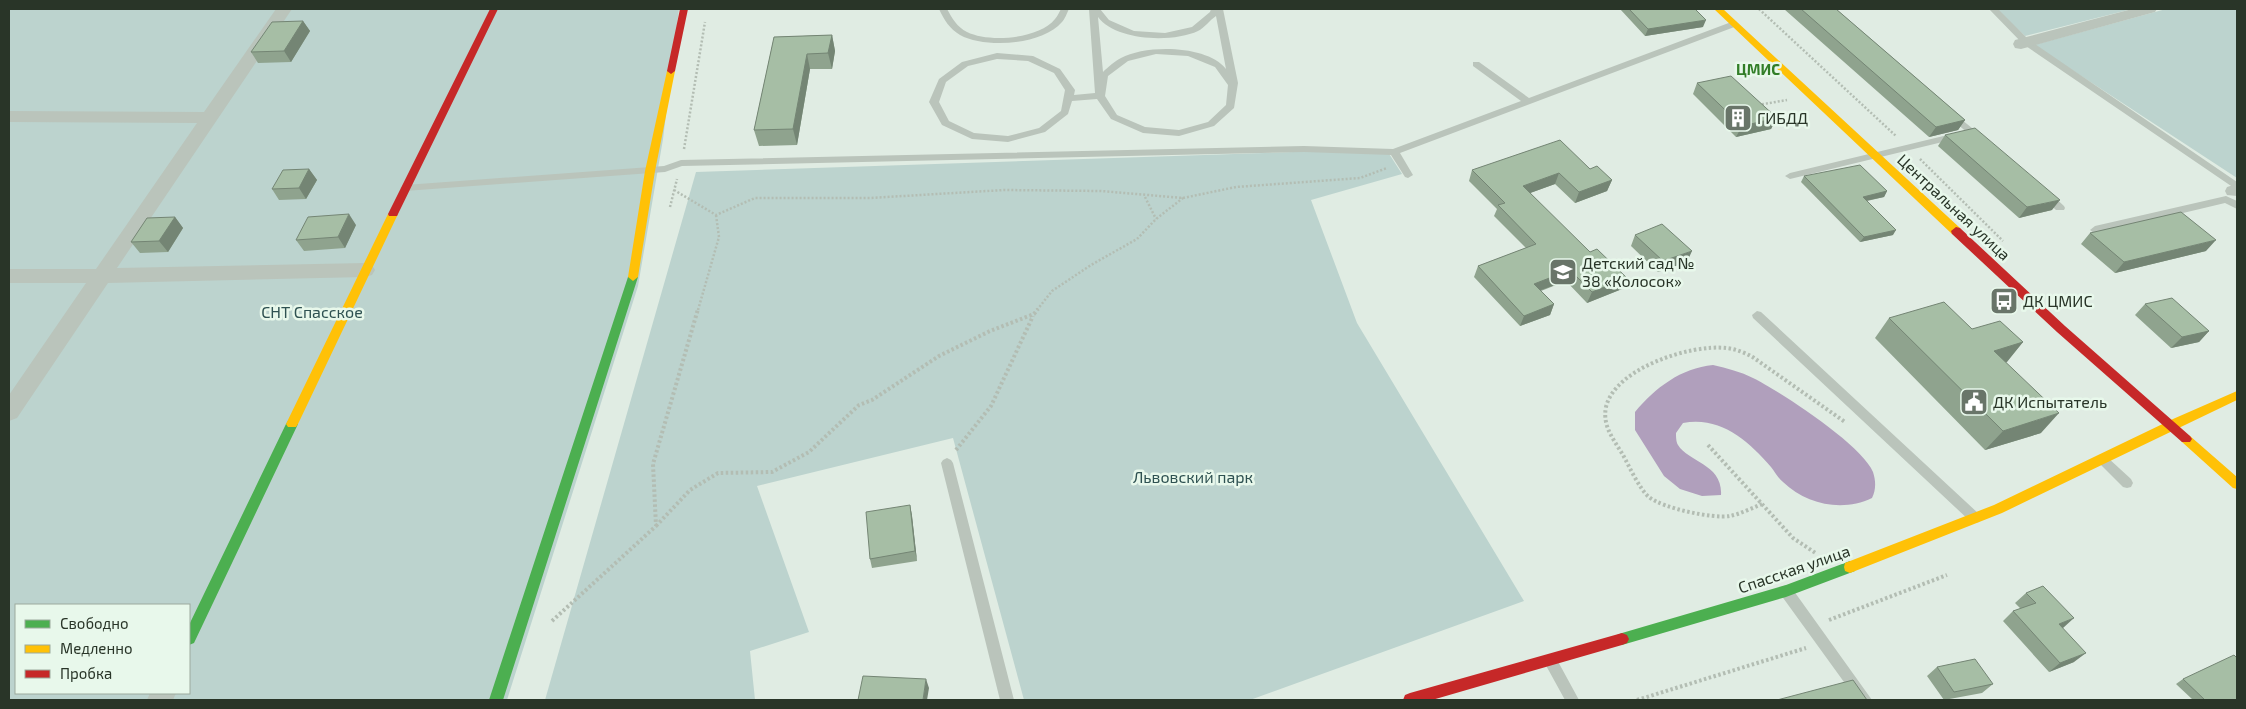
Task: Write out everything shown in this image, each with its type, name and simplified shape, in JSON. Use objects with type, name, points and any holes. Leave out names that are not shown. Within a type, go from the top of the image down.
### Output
[{"type":"street","points":[[9,412],[284,9]]},
{"type":"street","points":[[190,638],[365,270],[494,9]]},
{"type":"street","points":[[496,700],[631,288],[650,171],[684,9]]},
{"type":"street","name":"Центральная улица","points":[[1718,9],[2062,329],[2237,484]]},
{"type":"street","points":[[2024,43],[2149,9]]},
{"type":"street","points":[[9,116],[208,118]]},
{"type":"street","points":[[9,276],[102,276],[365,270]]},
{"type":"street","name":"Спасская улица","points":[[1410,700],[1786,591],[1843,570],[1975,518],[2103,460],[2237,395]]},
{"type":"lane","points":[[943,9],[953,26],[978,38],[997,56]]},
{"type":"lane","points":[[978,38],[1011,41],[1042,33],[1063,18],[1066,9]]},
{"type":"lane","points":[[1094,9],[1106,22],[1132,34],[1165,36],[1195,28],[1214,13],[1214,9]]},
{"type":"lane","points":[[1094,9],[1100,96],[1114,117],[1143,130],[1179,133],[1211,124],[1231,106],[1234,85],[1219,9]]},
{"type":"lane","points":[[1993,9],[2024,43],[2236,193],[2226,199],[2095,230]]},
{"type":"lane","points":[[405,188],[664,170],[681,163],[1304,149],[1394,152],[1734,24]]},
{"type":"lane","points":[[1100,96],[1104,75],[1125,59],[1156,51],[1190,53],[1218,65],[1234,85]]},
{"type":"lane","points":[[997,56],[1030,58],[1057,71],[1070,90],[1065,112],[1042,130],[1008,139],[972,136],[945,123],[934,102],[942,81],[965,64],[997,56]]},
{"type":"lane","points":[[1476,64],[1529,102]]},
{"type":"lane","points":[[1068,98],[1100,96]]},
{"type":"lane","points":[[1941,106],[1986,145]]},
{"type":"lane","points":[[1790,176],[1972,132]]},
{"type":"lane","points":[[1394,152],[1408,175]]},
{"type":"lane","points":[[2038,189],[2060,208]]},
{"type":"lane","points":[[1757,315],[1975,518]]},
{"type":"lane","points":[[2103,460],[2127,483]]},
{"type":"lane","points":[[947,463],[1007,700]]},
{"type":"lane","points":[[1786,591],[1865,700]]},
{"type":"lane","points":[[1549,659],[1572,700]]},
{"type":"path","points":[[1759,9],[1908,148],[2007,245]]},
{"type":"path","points":[[681,163],[706,17]]},
{"type":"path","points":[[1757,106],[1812,95]]},
{"type":"path","points":[[716,215],[755,198],[870,198],[1004,190],[1101,191],[1145,197],[1183,198],[1236,187],[1360,178],[1401,163]]},
{"type":"path","points":[[674,190],[716,215]]},
{"type":"path","points":[[1145,197],[1156,219]]},
{"type":"path","points":[[947,463],[991,406],[1034,314],[1052,291],[1091,265],[1137,239],[1156,219],[1183,198]]},
{"type":"path","points":[[656,526],[653,464],[719,237],[716,215]]},
{"type":"path","points":[[552,621],[656,526],[690,490],[718,473],[772,472],[809,452],[858,405],[872,400],[939,356],[990,331],[1034,314]]},
{"type":"path","points":[[1762,504],[1729,516],[1708,515],[1663,505],[1648,497],[1607,429],[1604,419],[1610,394],[1620,382],[1669,357],[1702,347],[1722,347],[1740,350],[1820,403],[1848,425]]},
{"type":"path","points":[[1708,445],[1793,538],[1843,570]]},
{"type":"path","points":[[1812,627],[1948,575]]},
{"type":"path","points":[[1637,700],[1823,642]]},
{"type":"green space","name":"СНТ Спасское","points":[[9,9],[679,9],[663,139],[638,286],[507,700],[9,700]]},
{"type":"green space","points":[[1996,9],[2132,9],[2025,36]]},
{"type":"green space","points":[[2166,9],[2237,9],[2237,178],[2034,45]]},
{"type":"green space","name":"Львовский парк","points":[[1386,149],[1402,174],[1311,200],[1357,323],[1524,601],[1250,700],[1024,700],[953,438],[757,486],[809,632],[750,651],[755,700],[545,700],[696,172]]},
{"type":"shaded area","points":[[1713,365],[1744,374],[1766,385],[1838,434],[1866,461],[1873,472],[1875,485],[1872,498],[1849,505],[1837,505],[1814,501],[1803,496],[1781,480],[1762,457],[1743,439],[1732,432],[1709,423],[1683,423],[1676,433],[1677,442],[1683,451],[1717,476],[1721,495],[1702,496],[1680,489],[1664,476],[1635,430],[1635,412],[1660,387],[1690,370]]},
{"type":"building","points":[[1629,9],[1695,9],[1706,20],[1648,29]]},
{"type":"building","points":[[1801,9],[1836,9],[1965,120],[1936,127]]},
{"type":"building","points":[[303,21],[284,51],[251,52],[272,22]]},
{"type":"building","points":[[832,35],[828,53],[807,54],[793,129],[754,130],[774,37]]},
{"type":"building","points":[[1731,76],[1777,118],[1742,126],[1697,83]]},
{"type":"building","points":[[1975,128],[2060,200],[2027,207],[1945,135]]},
{"type":"building","points":[[1560,140],[1590,169],[1597,166],[1612,180],[1579,192],[1559,173],[1523,186],[1590,252],[1597,249],[1627,278],[1592,292],[1570,270],[1534,284],[1554,304],[1524,316],[1478,266],[1536,244],[1498,205],[1505,203],[1472,170]]},
{"type":"building","points":[[1860,165],[1887,191],[1863,197],[1896,230],[1864,237],[1804,176]]},
{"type":"building","points":[[309,169],[299,188],[272,189],[283,170]]},
{"type":"building","points":[[2181,212],[2216,240],[2124,262],[2090,233]]},
{"type":"building","points":[[349,214],[338,237],[296,240],[308,217]]},
{"type":"building","points":[[175,217],[159,241],[131,242],[147,218]]},
{"type":"building","points":[[1662,224],[1692,251],[1663,261],[1635,235]]},
{"type":"building","points":[[2172,298],[2209,331],[2182,337],[2145,304]]},
{"type":"building","points":[[1944,302],[1972,329],[2000,321],[2023,342],[1994,351],[2059,413],[2003,431],[1889,318]]},
{"type":"building","points":[[910,505],[915,551],[870,559],[866,512]]},
{"type":"building","points":[[2043,586],[2074,618],[2059,624],[2086,653],[2060,663],[2013,611],[2036,603],[2026,593]]},
{"type":"building","points":[[2234,655],[2237,658],[2237,700],[2205,700],[2183,679]]},
{"type":"building","points":[[1975,659],[1993,684],[1954,692],[1937,667]]},
{"type":"building","points":[[863,676],[926,679],[923,700],[858,700]]},
{"type":"building","points":[[1853,680],[1867,700],[1777,700]]},
{"type":"traffic: fast","points":[[496,700],[633,277]]},
{"type":"traffic: fast","points":[[190,637],[292,424]]},
{"type":"traffic: fast","points":[[1622,639],[1786,591],[1850,567]]},
{"type":"traffic: slow","points":[[1718,9],[1956,231]]},
{"type":"traffic: slow","points":[[633,277],[650,171],[671,71]]},
{"type":"traffic: slow","points":[[292,424],[393,214]]},
{"type":"traffic: slow","points":[[1850,567],[1998,509],[2237,395]]},
{"type":"traffic: slow","points":[[2186,439],[2237,484]]},
{"type":"traffic: jam","points":[[393,214],[494,9]]},
{"type":"traffic: jam","points":[[671,71],[684,9]]},
{"type":"traffic: jam","points":[[1956,231],[2061,329],[2186,439]]},
{"type":"traffic: jam","points":[[1410,700],[1622,639]]},
{"type":"place","name":"ГИБДД","points":[[1738,118]]},
{"type":"place","name":"Детский сад № 38 «Колосок»","points":[[1563,272]]},
{"type":"place","name":"ДК ЦМИС","points":[[2004,301]]},
{"type":"place","name":"ДК Испытатель","points":[[1974,402]]},
{"type":"district","name":"ЦМИС","points":[[1758,70]]}]
